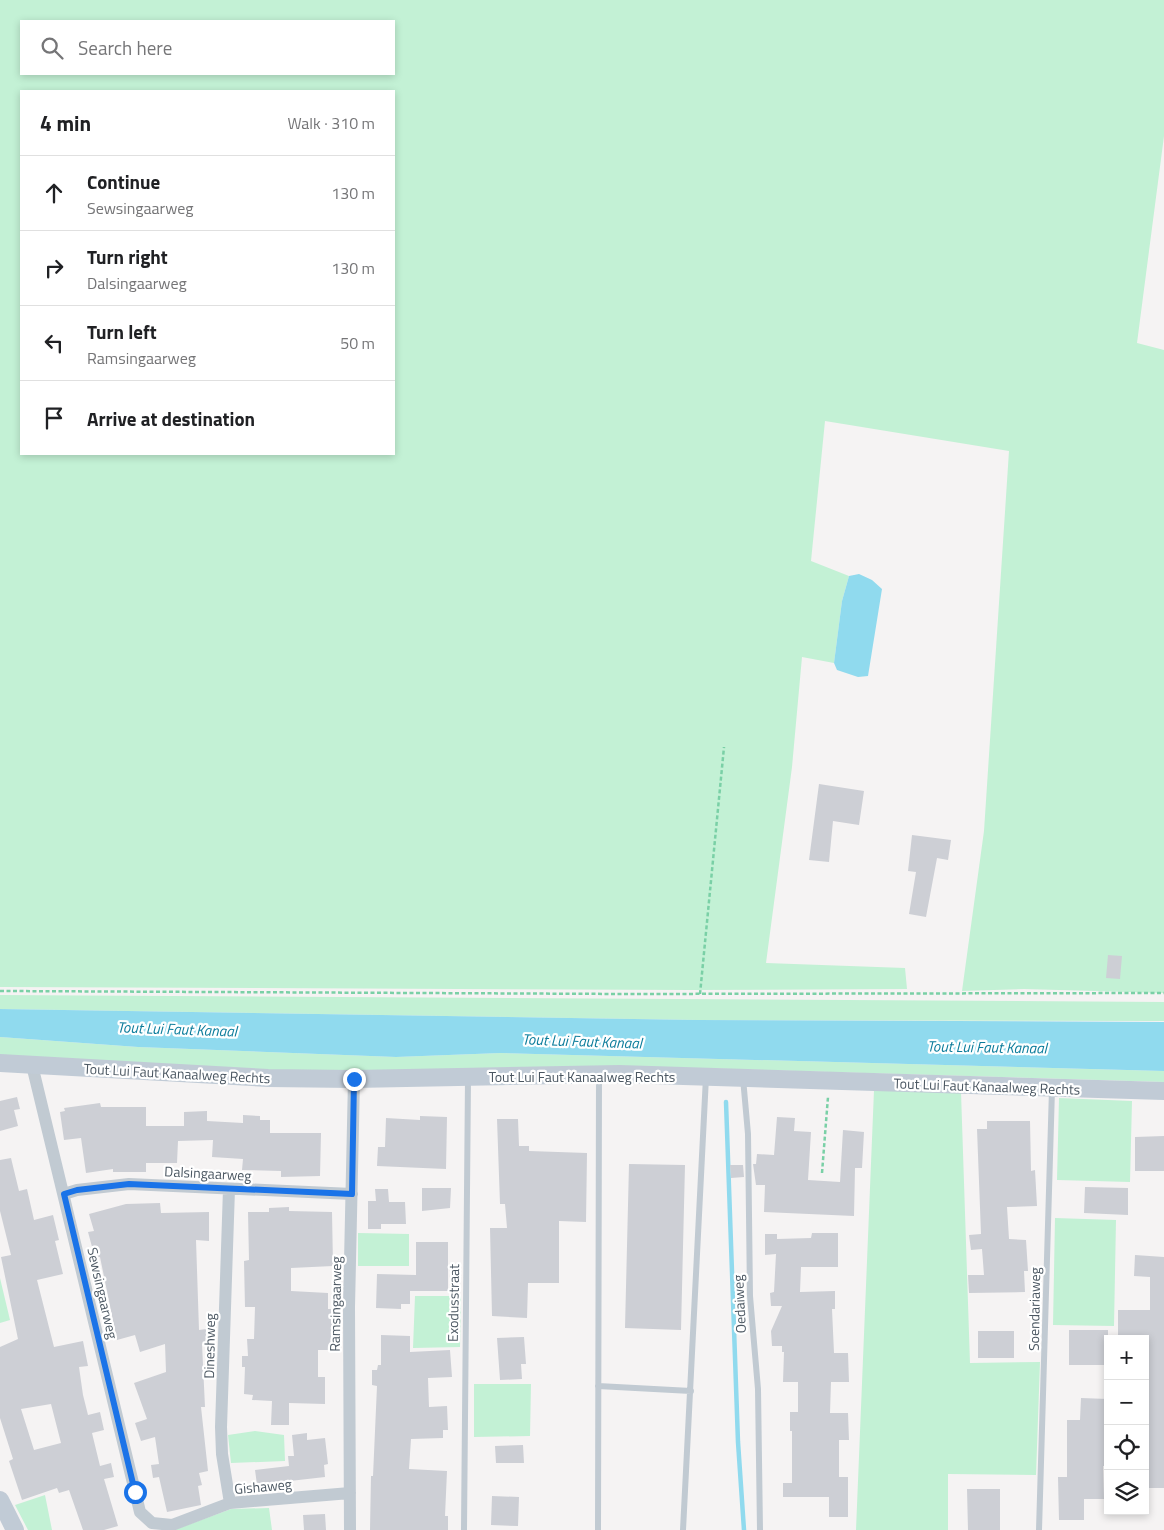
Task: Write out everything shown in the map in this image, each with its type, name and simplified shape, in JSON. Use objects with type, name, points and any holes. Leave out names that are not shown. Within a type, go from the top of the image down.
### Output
[{"type":"street","name":"Tout Lui Faut Kanaalweg Rechts","points":[[0,1063],[268,1078],[354,1079],[599,1074],[1164,1091]]},
{"type":"street","name":"Sewsingaarweg","points":[[32,1065],[140,1512],[152,1523]]},
{"type":"street","name":"Ramsingaarweg","points":[[350,1530],[349,1307],[354,1079]]},
{"type":"street","name":"Dalsingaarweg","points":[[64,1194],[77,1190],[129,1184],[352,1194]]},
{"type":"street","name":"Dineshweg","points":[[229,1189],[221,1427],[222,1454],[230,1503]]},
{"type":"street","name":"Gishaweg","points":[[152,1523],[172,1525],[230,1503],[350,1493]]},
{"type":"street","points":[[0,1500],[16,1530]]},
{"type":"lane","points":[[598,1530],[599,1074]]},
{"type":"lane","points":[[683,1530],[706,1076]]},
{"type":"lane","name":"Exodusstraat","points":[[464,1530],[468,1077]]},
{"type":"lane","name":"Oedaiweg","points":[[743,1077],[748,1134],[750,1296],[758,1389],[760,1530]]},
{"type":"lane","name":"Soendariaweg","points":[[1039,1530],[1052,1088]]},
{"type":"lane","points":[[598,1386],[691,1391]]},
{"type":"path","points":[[700,994],[724,747]]},
{"type":"path","points":[[0,991],[700,994],[1164,993]]},
{"type":"path","points":[[822,1173],[830,1080]]},
{"type":"green space","points":[[0,0],[1164,0],[1164,136],[1137,343],[1164,350],[1164,993],[1024,989],[962,991],[984,831],[1009,451],[825,421],[811,561],[849,576],[842,601],[834,663],[802,657],[792,767],[766,963],[905,968],[907,989],[0,987]]},
{"type":"green space","points":[[0,995],[1164,1002],[1164,1021],[697,1020],[0,1009]]},
{"type":"green space","points":[[0,1037],[138,1047],[396,1057],[501,1053],[1164,1071],[1164,1082],[698,1068],[284,1071],[0,1055]]},
{"type":"green space","points":[[874,1090],[961,1092],[970,1363],[1040,1362],[1036,1475],[948,1474],[948,1530],[856,1530]]},
{"type":"green space","points":[[1059,1098],[1132,1101],[1130,1182],[1057,1180]]},
{"type":"green space","points":[[1055,1218],[1116,1220],[1114,1326],[1053,1325]]},
{"type":"green space","points":[[358,1233],[409,1234],[409,1266],[358,1266]]},
{"type":"green space","points":[[0,1278],[10,1320],[0,1323]]},
{"type":"green space","points":[[415,1296],[461,1296],[460,1347],[413,1348]]},
{"type":"green space","points":[[474,1384],[531,1384],[530,1436],[474,1437]]},
{"type":"green space","points":[[255,1431],[284,1435],[285,1461],[231,1463],[228,1435]]},
{"type":"green space","points":[[45,1495],[52,1530],[28,1530],[15,1505]]},
{"type":"green space","points":[[269,1508],[272,1530],[174,1530],[231,1509]]},
{"type":"water","points":[[859,574],[872,580],[882,589],[868,676],[858,677],[837,670],[834,663],[842,601],[849,576]]},
{"type":"water","name":"Tout Lui Faut Kanaal","points":[[0,1009],[697,1020],[1164,1022],[1164,1071],[501,1053],[396,1057],[138,1047],[0,1037]]},
{"type":"building","points":[[819,784],[864,791],[859,825],[833,821],[829,862],[809,860]]},
{"type":"building","points":[[912,835],[951,840],[948,860],[937,858],[926,917],[909,914],[916,872],[908,871]]},
{"type":"building","points":[[1108,955],[1122,956],[1120,979],[1106,978]]},
{"type":"building","points":[[17,1097],[20,1109],[14,1110],[18,1126],[0,1131],[0,1101]]},
{"type":"building","points":[[100,1103],[101,1107],[146,1107],[146,1126],[184,1126],[184,1112],[207,1111],[207,1121],[243,1123],[243,1115],[260,1116],[260,1120],[270,1120],[270,1133],[321,1133],[320,1176],[281,1177],[281,1171],[242,1170],[243,1159],[212,1157],[213,1140],[178,1141],[177,1163],[146,1163],[146,1172],[113,1172],[113,1169],[86,1173],[81,1138],[64,1140],[60,1112],[65,1111],[64,1108]]},
{"type":"building","points":[[420,1116],[447,1117],[446,1169],[377,1166],[378,1147],[385,1147],[386,1118],[420,1120]]},
{"type":"building","points":[[777,1117],[795,1118],[794,1131],[811,1132],[808,1180],[840,1182],[843,1130],[864,1132],[862,1168],[855,1168],[854,1216],[764,1212],[765,1185],[756,1185],[753,1164],[756,1164],[757,1154],[774,1155]]},
{"type":"building","points":[[497,1119],[518,1119],[519,1146],[529,1146],[529,1151],[587,1153],[586,1222],[559,1221],[559,1283],[528,1283],[527,1318],[492,1316],[490,1228],[507,1228],[505,1204],[500,1204]]},
{"type":"building","points":[[987,1121],[1030,1121],[1031,1171],[1035,1170],[1037,1206],[1007,1207],[1009,1239],[1026,1240],[1028,1271],[1024,1271],[1025,1292],[969,1293],[968,1275],[984,1275],[982,1249],[971,1250],[969,1235],[981,1234],[977,1129],[987,1129]]},
{"type":"building","points":[[1164,1136],[1164,1171],[1135,1171],[1135,1137]]},
{"type":"building","points":[[11,1158],[19,1191],[27,1189],[34,1220],[53,1215],[59,1240],[55,1241],[63,1274],[37,1280],[54,1347],[83,1341],[88,1366],[79,1367],[83,1395],[88,1415],[100,1412],[104,1430],[92,1433],[100,1466],[111,1463],[114,1477],[104,1479],[118,1526],[104,1530],[83,1530],[69,1490],[59,1493],[57,1488],[22,1500],[9,1461],[13,1459],[0,1418],[0,1347],[18,1339],[1,1257],[11,1255],[0,1211],[0,1160]],"holes":[[[51,1404],[61,1443],[34,1450],[21,1409]]]},
{"type":"building","points":[[629,1164],[685,1165],[681,1330],[625,1328]]},
{"type":"building","points":[[730,1165],[743,1165],[744,1177],[731,1178]]},
{"type":"building","points":[[1085,1187],[1128,1188],[1128,1215],[1084,1213]]},
{"type":"building","points":[[422,1188],[451,1188],[450,1208],[422,1211]]},
{"type":"building","points":[[375,1189],[388,1189],[389,1202],[405,1202],[406,1224],[381,1224],[381,1229],[368,1229],[368,1201],[376,1201]]},
{"type":"building","points":[[160,1203],[161,1213],[209,1212],[209,1241],[196,1240],[199,1330],[206,1329],[207,1344],[202,1344],[205,1407],[201,1407],[208,1471],[199,1473],[202,1485],[198,1486],[201,1505],[167,1512],[159,1477],[153,1478],[151,1465],[159,1464],[155,1437],[141,1441],[135,1423],[147,1419],[134,1383],[166,1372],[165,1344],[140,1352],[135,1335],[117,1340],[100,1257],[95,1258],[88,1232],[94,1231],[89,1214],[126,1204]]},
{"type":"building","points":[[289,1207],[289,1211],[332,1212],[333,1266],[291,1268],[291,1291],[328,1293],[328,1309],[335,1309],[334,1350],[318,1350],[318,1377],[325,1377],[325,1404],[289,1403],[289,1425],[271,1425],[272,1401],[252,1400],[253,1395],[244,1394],[245,1367],[242,1367],[242,1356],[248,1356],[247,1339],[254,1339],[255,1307],[245,1307],[244,1261],[249,1260],[248,1212],[269,1212],[269,1208]]},
{"type":"building","points":[[812,1233],[838,1233],[838,1267],[801,1267],[800,1292],[835,1291],[835,1309],[832,1309],[834,1353],[848,1353],[849,1382],[831,1382],[830,1413],[848,1413],[849,1440],[839,1440],[839,1477],[848,1477],[848,1517],[829,1517],[829,1497],[783,1497],[783,1483],[792,1483],[790,1412],[798,1412],[798,1382],[783,1382],[784,1352],[782,1352],[782,1346],[772,1346],[771,1331],[782,1306],[771,1306],[770,1293],[774,1292],[776,1254],[765,1255],[765,1234],[777,1234],[777,1239],[811,1238]]},
{"type":"building","points":[[416,1242],[448,1242],[448,1291],[410,1291],[410,1304],[401,1304],[401,1309],[376,1308],[377,1274],[416,1275]]},
{"type":"building","points":[[1135,1255],[1164,1257],[1164,1488],[1149,1488],[1149,1335],[1118,1335],[1118,1310],[1150,1310],[1150,1277],[1134,1276]]},
{"type":"building","points":[[1069,1330],[1108,1330],[1108,1335],[1104,1335],[1104,1365],[1069,1365]]},
{"type":"building","points":[[978,1331],[1014,1331],[1014,1358],[978,1358]]},
{"type":"building","points":[[381,1335],[410,1336],[410,1352],[450,1350],[452,1377],[428,1378],[429,1407],[447,1406],[448,1430],[443,1430],[443,1438],[411,1439],[409,1469],[447,1471],[445,1516],[448,1516],[448,1530],[370,1530],[371,1476],[373,1476],[377,1386],[372,1385],[372,1370],[377,1370],[378,1365],[381,1365]]},
{"type":"building","points":[[524,1337],[526,1364],[521,1364],[522,1379],[500,1380],[497,1338]]},
{"type":"building","points":[[1081,1398],[1104,1399],[1104,1499],[1084,1499],[1084,1520],[1059,1520],[1058,1477],[1067,1477],[1067,1420],[1080,1420]]},
{"type":"building","points":[[307,1433],[307,1440],[325,1438],[328,1464],[324,1465],[325,1477],[281,1482],[282,1489],[258,1492],[255,1470],[289,1466],[288,1456],[294,1456],[292,1435]]},
{"type":"building","points":[[523,1445],[524,1463],[496,1463],[495,1446]]},
{"type":"building","points":[[967,1489],[1000,1489],[1000,1530],[968,1530]]},
{"type":"building","points":[[492,1496],[519,1497],[518,1526],[491,1525]]},
{"type":"building","points":[[325,1514],[326,1530],[304,1530],[303,1515]]},
{"type":"waterway","points":[[726,1102],[738,1442],[744,1530]]},
{"type":"route","points":[[135,1492],[64,1194],[77,1190],[129,1184],[352,1194],[354,1079]]}]
